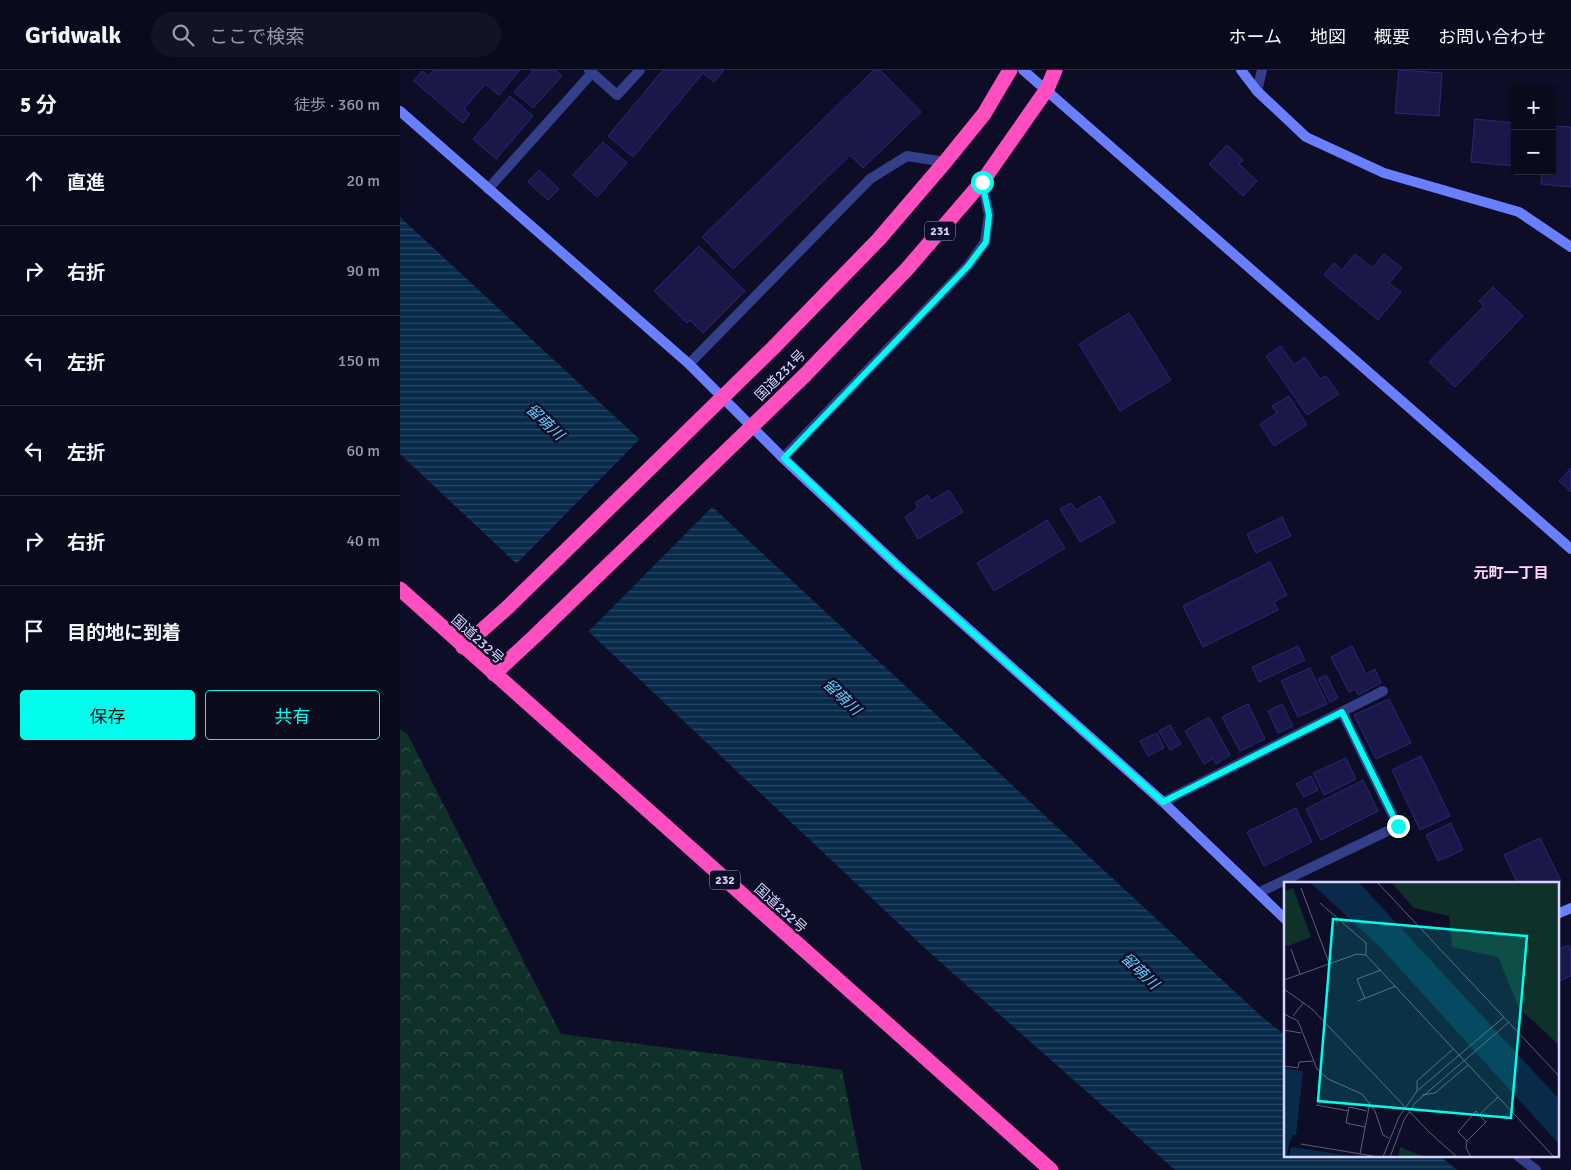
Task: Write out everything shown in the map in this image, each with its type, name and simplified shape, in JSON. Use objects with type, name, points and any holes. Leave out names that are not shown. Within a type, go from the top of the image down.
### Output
[{"type":"highway","name":"国道231号","points":[[464,647],[508,607],[774,346],[879,239],[984,114],[1010,70]]},
{"type":"highway","name":"国道231号","points":[[494,674],[804,376],[907,269],[982,182],[1047,89],[1055,70]]},
{"type":"highway","name":"国道232号","points":[[400,589],[1051,1170]]},
{"type":"street","points":[[488,188],[590,71],[617,95],[640,70]]},
{"type":"street","points":[[1023,70],[1571,549]]},
{"type":"street","points":[[1241,70],[1257,91],[1306,137],[1384,173],[1519,212],[1571,247]]},
{"type":"street","points":[[1257,91],[1262,70]]},
{"type":"street","points":[[400,111],[689,364],[784,458],[899,567],[1163,802],[1284,918]]},
{"type":"street","points":[[689,364],[870,179],[907,156],[945,162]]},
{"type":"street","points":[[784,458],[968,266],[986,242],[989,215],[982,182]]},
{"type":"street","points":[[1163,802],[1384,691]]},
{"type":"street","points":[[1258,893],[1398,826],[1342,712]]},
{"type":"street","points":[[1558,914],[1571,908]]},
{"type":"street","points":[[1521,1158],[1536,1170]]},
{"type":"green space","points":[[400,729],[408,735],[561,1034],[842,1070],[862,1170],[400,1170]]},
{"type":"water","name":"留萌川","points":[[400,217],[1261,1016],[1284,1034],[1284,1158],[1442,1158],[1457,1170],[1175,1170],[929,952],[400,454]]},
{"type":"pier","points":[[641,438],[714,505],[587,633],[515,565]]},
{"type":"building","points":[[434,70],[520,70],[499,95],[485,84],[464,109],[470,114],[463,123],[414,81],[422,71],[429,76]]},
{"type":"building","points":[[531,70],[555,70],[562,76],[533,108],[514,92],[533,71]]},
{"type":"building","points":[[663,70],[724,70],[714,82],[703,73],[633,157],[608,136]]},
{"type":"building","points":[[874,70],[880,70],[921,112],[863,168],[850,155],[733,269],[702,237]]},
{"type":"building","points":[[1399,70],[1442,73],[1439,116],[1395,113]]},
{"type":"building","points":[[510,96],[533,116],[496,159],[473,139]]},
{"type":"building","points":[[1475,119],[1511,123],[1511,166],[1471,162]]},
{"type":"building","points":[[1556,126],[1571,127],[1571,187],[1541,184],[1542,175],[1556,175]]},
{"type":"building","points":[[603,142],[627,163],[597,197],[573,175]]},
{"type":"building","points":[[1227,145],[1243,160],[1239,164],[1257,181],[1243,196],[1209,164]]},
{"type":"building","points":[[539,170],[559,189],[548,200],[528,182]]},
{"type":"building","points":[[699,246],[745,291],[703,333],[690,320],[687,323],[654,291]]},
{"type":"building","points":[[1355,254],[1372,268],[1384,254],[1402,268],[1389,283],[1401,292],[1378,320],[1324,275],[1334,263],[1342,270]]},
{"type":"building","points":[[1493,287],[1523,316],[1455,387],[1429,362],[1484,306],[1479,301]]},
{"type":"building","points":[[1129,313],[1171,380],[1120,411],[1079,344]]},
{"type":"building","points":[[1281,346],[1294,365],[1305,357],[1320,379],[1326,376],[1339,394],[1307,415],[1266,356]]},
{"type":"building","points":[[1289,396],[1307,425],[1274,446],[1260,424],[1277,413],[1272,406]]},
{"type":"building","points":[[1571,468],[1571,492],[1559,481]]},
{"type":"building","points":[[949,490],[963,512],[918,539],[905,517],[918,508],[915,503],[928,495],[931,501]]},
{"type":"building","points":[[1100,496],[1115,522],[1080,542],[1060,509],[1071,503],[1076,510]]},
{"type":"building","points":[[1282,517],[1291,536],[1256,553],[1247,534]]},
{"type":"building","points":[[1047,520],[1065,548],[994,591],[977,563]]},
{"type":"building","points":[[1270,562],[1287,595],[1274,602],[1278,610],[1203,647],[1183,606]]},
{"type":"building","points":[[1298,646],[1305,660],[1259,682],[1252,667]]},
{"type":"building","points":[[1352,646],[1366,674],[1375,669],[1381,683],[1358,695],[1355,689],[1349,692],[1331,657]]},
{"type":"building","points":[[1310,668],[1327,704],[1298,717],[1281,681]]},
{"type":"building","points":[[1326,675],[1338,698],[1330,702],[1318,679]]},
{"type":"building","points":[[1389,699],[1411,743],[1376,759],[1354,715]]},
{"type":"building","points":[[1248,704],[1265,739],[1240,751],[1222,717]]},
{"type":"building","points":[[1282,704],[1293,726],[1278,733],[1268,711]]},
{"type":"building","points":[[1209,717],[1230,755],[1216,764],[1213,759],[1204,764],[1185,731]]},
{"type":"building","points":[[1170,725],[1181,744],[1170,750],[1159,731]]},
{"type":"building","points":[[1157,733],[1164,748],[1148,756],[1140,741]]},
{"type":"building","points":[[1421,756],[1450,816],[1420,830],[1392,770]]},
{"type":"building","points":[[1346,758],[1356,779],[1324,795],[1313,773]]},
{"type":"building","points":[[1311,776],[1318,790],[1304,797],[1296,784]]},
{"type":"building","points":[[1363,780],[1378,811],[1321,840],[1306,809]]},
{"type":"building","points":[[1296,808],[1312,842],[1264,866],[1247,832]]},
{"type":"building","points":[[1451,823],[1463,850],[1438,861],[1426,835]]},
{"type":"building","points":[[1540,838],[1561,881],[1558,883],[1517,882],[1504,855]]},
{"type":"building","points":[[1569,945],[1571,950],[1571,976],[1558,982],[1558,950]]},
{"type":"district","name":"元町一丁目","points":[[1511,573]]},
{"type":"route","points":[[982,182],[989,215],[986,242],[968,266],[784,458],[899,567],[1163,802],[1342,712],[1398,826]]}]
